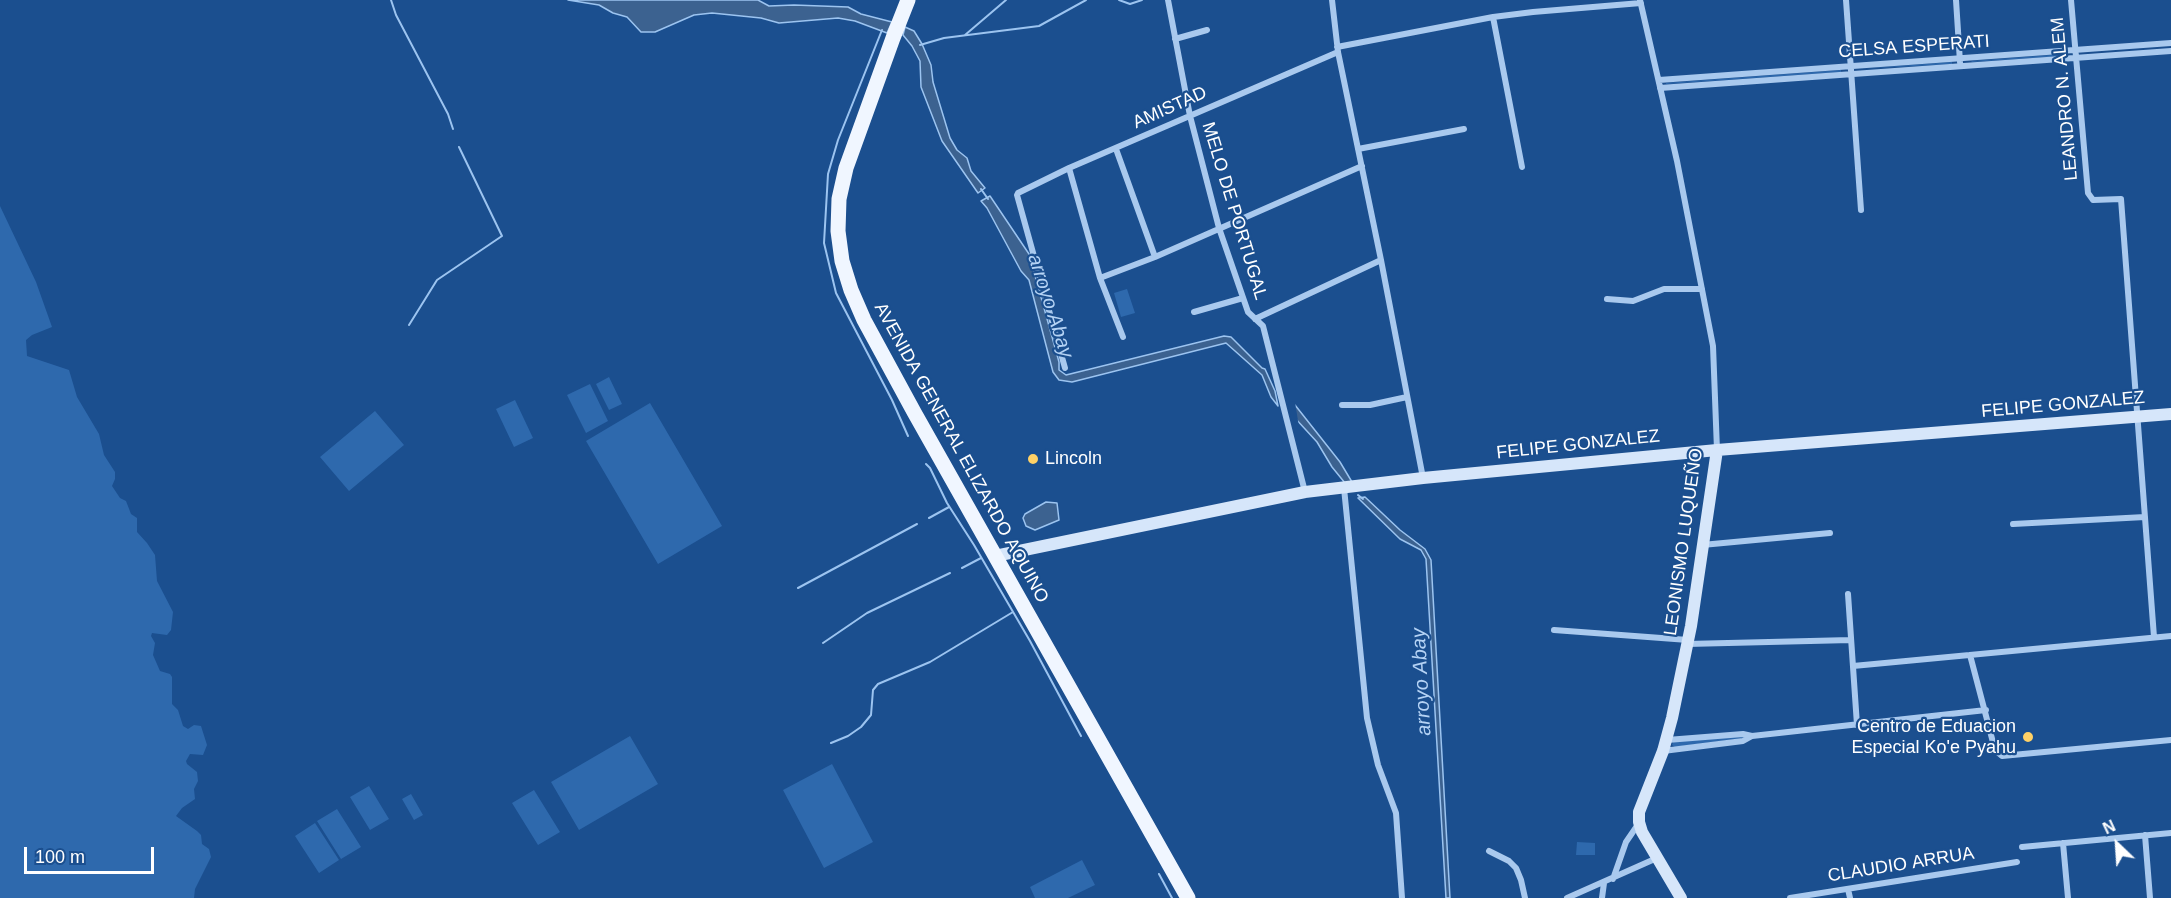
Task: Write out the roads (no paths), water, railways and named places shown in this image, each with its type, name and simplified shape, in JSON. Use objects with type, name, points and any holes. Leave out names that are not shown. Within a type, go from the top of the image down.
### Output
[{"type":"main road","name":"AVENIDA GENERAL ELIZARDO AQUINO","points":[[908,0],[892,38],[846,168],[839,199],[838,231],[842,261],[851,290],[864,320],[1188,898]]},
{"type":"street","name":"MELO DE PORTUGAL","points":[[1168,0],[1190,116],[1220,228],[1248,312],[1263,326],[1305,492]]},
{"type":"street","points":[[1332,0],[1338,49],[1423,478]]},
{"type":"street","points":[[1846,0],[1861,210]]},
{"type":"street","points":[[1956,0],[1960,62]]},
{"type":"street","name":"LEANDRO N. ALEM","points":[[2071,0],[2089,195],[2093,200],[2121,199],[2137,417]]},
{"type":"street","name":"AMISTAD","points":[[1065,368],[1017,195],[1019,192],[1338,49],[1493,17],[1640,2]]},
{"type":"street","name":"LEONISMO LUQUEÑO","points":[[1639,822],[1643,799],[1665,745],[1687,642],[1717,450],[1713,346],[1659,80],[1640,2]]},
{"type":"street","points":[[1493,17],[1522,167]]},
{"type":"street","points":[[1175,39],[1207,30]]},
{"type":"street","name":"CELSA ESPERATI","points":[[2075,54],[2171,43]]},
{"type":"street","name":"CELSA ESPERATI","points":[[1659,80],[1852,66],[2171,51]]},
{"type":"street","name":"CELSA ESPERATI","points":[[1660,88],[1852,74],[1960,62]]},
{"type":"street","points":[[1358,148],[1464,129]]},
{"type":"street","points":[[1116,149],[1155,257]]},
{"type":"street","points":[[1100,278],[1155,257],[1362,166]]},
{"type":"street","points":[[1069,168],[1100,278],[1123,337]]},
{"type":"street","points":[[1255,319],[1381,260]]},
{"type":"street","points":[[1607,299],[1633,301],[1664,289],[1702,289]]},
{"type":"street","points":[[1194,312],[1243,298]]},
{"type":"street","points":[[1342,405],[1370,405],[1407,397]]},
{"type":"street","name":"FELIPE GONZALEZ","points":[[995,556],[1305,492],[1423,478],[1717,450],[2171,414]]},
{"type":"street","points":[[2137,417],[2154,637]]},
{"type":"street","points":[[1344,488],[1367,718],[1378,765],[1396,813],[1402,898]]},
{"type":"street","points":[[2013,524],[2145,517]]},
{"type":"street","points":[[1702,545],[1830,533]]},
{"type":"street","points":[[1848,594],[1857,725]]},
{"type":"street","points":[[1554,630],[1687,642],[1851,640]]},
{"type":"street","points":[[1852,666],[2171,636]]},
{"type":"street","points":[[1970,655],[1995,750],[2002,756],[2171,740]]},
{"type":"street","points":[[1665,745],[1743,734],[1752,736],[1986,710]]},
{"type":"street","points":[[1665,745],[1743,741],[1752,736]]},
{"type":"street","points":[[1613,879],[1626,842],[1639,822],[1681,898]]},
{"type":"street","points":[[2022,847],[2171,833]]},
{"type":"street","points":[[2145,835],[2150,898]]},
{"type":"street","points":[[2063,843],[2068,898]]},
{"type":"street","points":[[1489,851],[1516,867],[1525,898]]},
{"type":"street","points":[[1567,898],[1658,858]]},
{"type":"street","name":"CLAUDIO ARRUA","points":[[1790,898],[2017,861]]},
{"type":"street","points":[[1602,898],[1604,883]]},
{"type":"street","points":[[1848,889],[1850,898]]},
{"type":"waterway","points":[[391,0],[396,15],[448,114],[453,129]]},
{"type":"waterway","points":[[965,35],[1006,0]]},
{"type":"waterway","points":[[920,45],[944,38],[1039,26],[1086,0]]},
{"type":"waterway","points":[[1119,0],[1130,4],[1142,0]]},
{"type":"waterway","points":[[882,30],[838,140],[828,174],[824,243],[836,293],[892,400],[908,436]]},
{"type":"waterway","points":[[409,325],[437,280],[502,236],[459,147]]},
{"type":"waterway","name":"arroyo Abay","points":[[981,189],[988,199]]},
{"type":"waterway","points":[[926,464],[1030,641],[1081,736]]},
{"type":"waterway","name":"arroyo Abay","points":[[1358,495],[1363,499]]},
{"type":"waterway","points":[[929,518],[949,507]]},
{"type":"waterway","points":[[798,588],[917,524]]},
{"type":"waterway","points":[[962,568],[981,558]]},
{"type":"waterway","points":[[823,643],[867,613],[950,573]]},
{"type":"waterway","points":[[831,743],[848,736],[861,727],[871,715],[873,690],[878,684],[930,662],[1013,612]]},
{"type":"waterway","points":[[1159,874],[1172,898]]},
{"type":"place","name":"Lincoln","points":[[1033,459]]},
{"type":"place","name":"Centro de Eduacion Especial Ko'e Pyahu","points":[[2028,737]]}]
